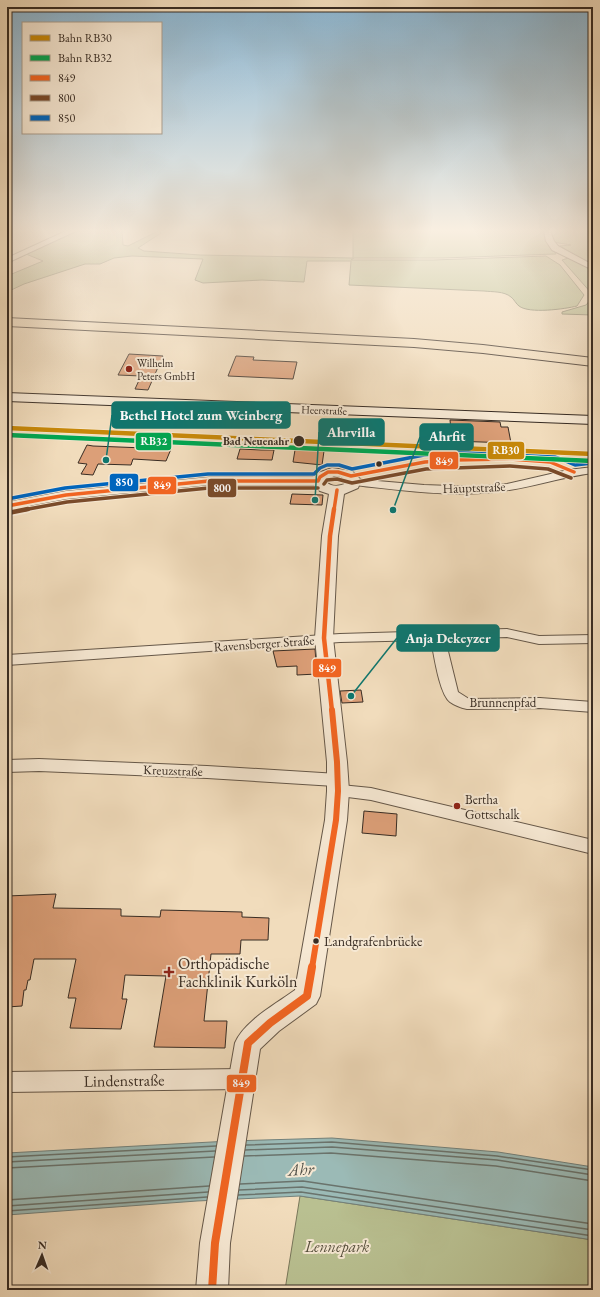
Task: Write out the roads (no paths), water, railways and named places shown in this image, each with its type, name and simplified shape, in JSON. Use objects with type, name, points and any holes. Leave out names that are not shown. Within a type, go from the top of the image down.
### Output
[{"type":"highway","points":[[7,317],[448,340],[593,356]]},
{"type":"highway","points":[[7,322],[414,343],[484,348],[593,362]]},
{"type":"highway","points":[[414,343],[505,356],[593,373]]},
{"type":"main road","name":"Heerstraße","points":[[7,397],[593,420]]},
{"type":"street","name":"Hauptstraße","points":[[354,482],[401,487],[481,490],[503,488],[565,474],[593,470]]},
{"type":"street","points":[[7,506],[66,495],[209,481],[318,482],[324,488],[337,490],[347,489],[354,482],[350,475],[338,472],[323,474],[318,482]]},
{"type":"street","points":[[212,1290],[214,1243],[248,1043],[270,1023],[307,996],[336,820],[338,786],[324,638],[330,536],[337,490]]},
{"type":"street","name":"Ravensberger Straße","points":[[7,660],[324,638],[507,633],[539,640],[593,639]]},
{"type":"street","name":"Brunnenpfad","points":[[437,635],[451,693],[456,698],[467,704],[540,703],[593,707]]},
{"type":"street","name":"Kreuzstraße","points":[[7,766],[39,765],[207,772],[338,786],[593,847]]},
{"type":"street","name":"Lindenstraße","points":[[7,1082],[241,1079]]},
{"type":"water","name":"Ahr","points":[[332,1138],[498,1152],[593,1167],[593,1240],[300,1196],[197,1201],[7,1215],[7,1153],[230,1141]]},
{"type":"rail line","name":"RB30","points":[[7,428],[593,454]]},
{"type":"rail line","name":"RB32","points":[[7,435],[593,461]]},
{"type":"place","name":"Wilhelm Peters GmbH","points":[[129,369]]},
{"type":"place","name":"Bad Neuenahr","points":[[299,441]]},
{"type":"place","name":"Bethel Hotel zum Weinberg","points":[[106,460]]},
{"type":"place","name":"Ahrvilla","points":[[315,500]]},
{"type":"place","name":"Ahrfit","points":[[393,510]]},
{"type":"place","name":"Anja Dekeyzer","points":[[351,696]]},
{"type":"place","name":"Bertha Gottschalk","points":[[457,806]]},
{"type":"place","name":"Landgrafenbrücke","points":[[316,941]]},
{"type":"place","name":"Orthopädische Fachklinik Kurköln","points":[[169,972]]},
{"type":"park label","name":"Lennepark","points":[[337,1246]]}]
